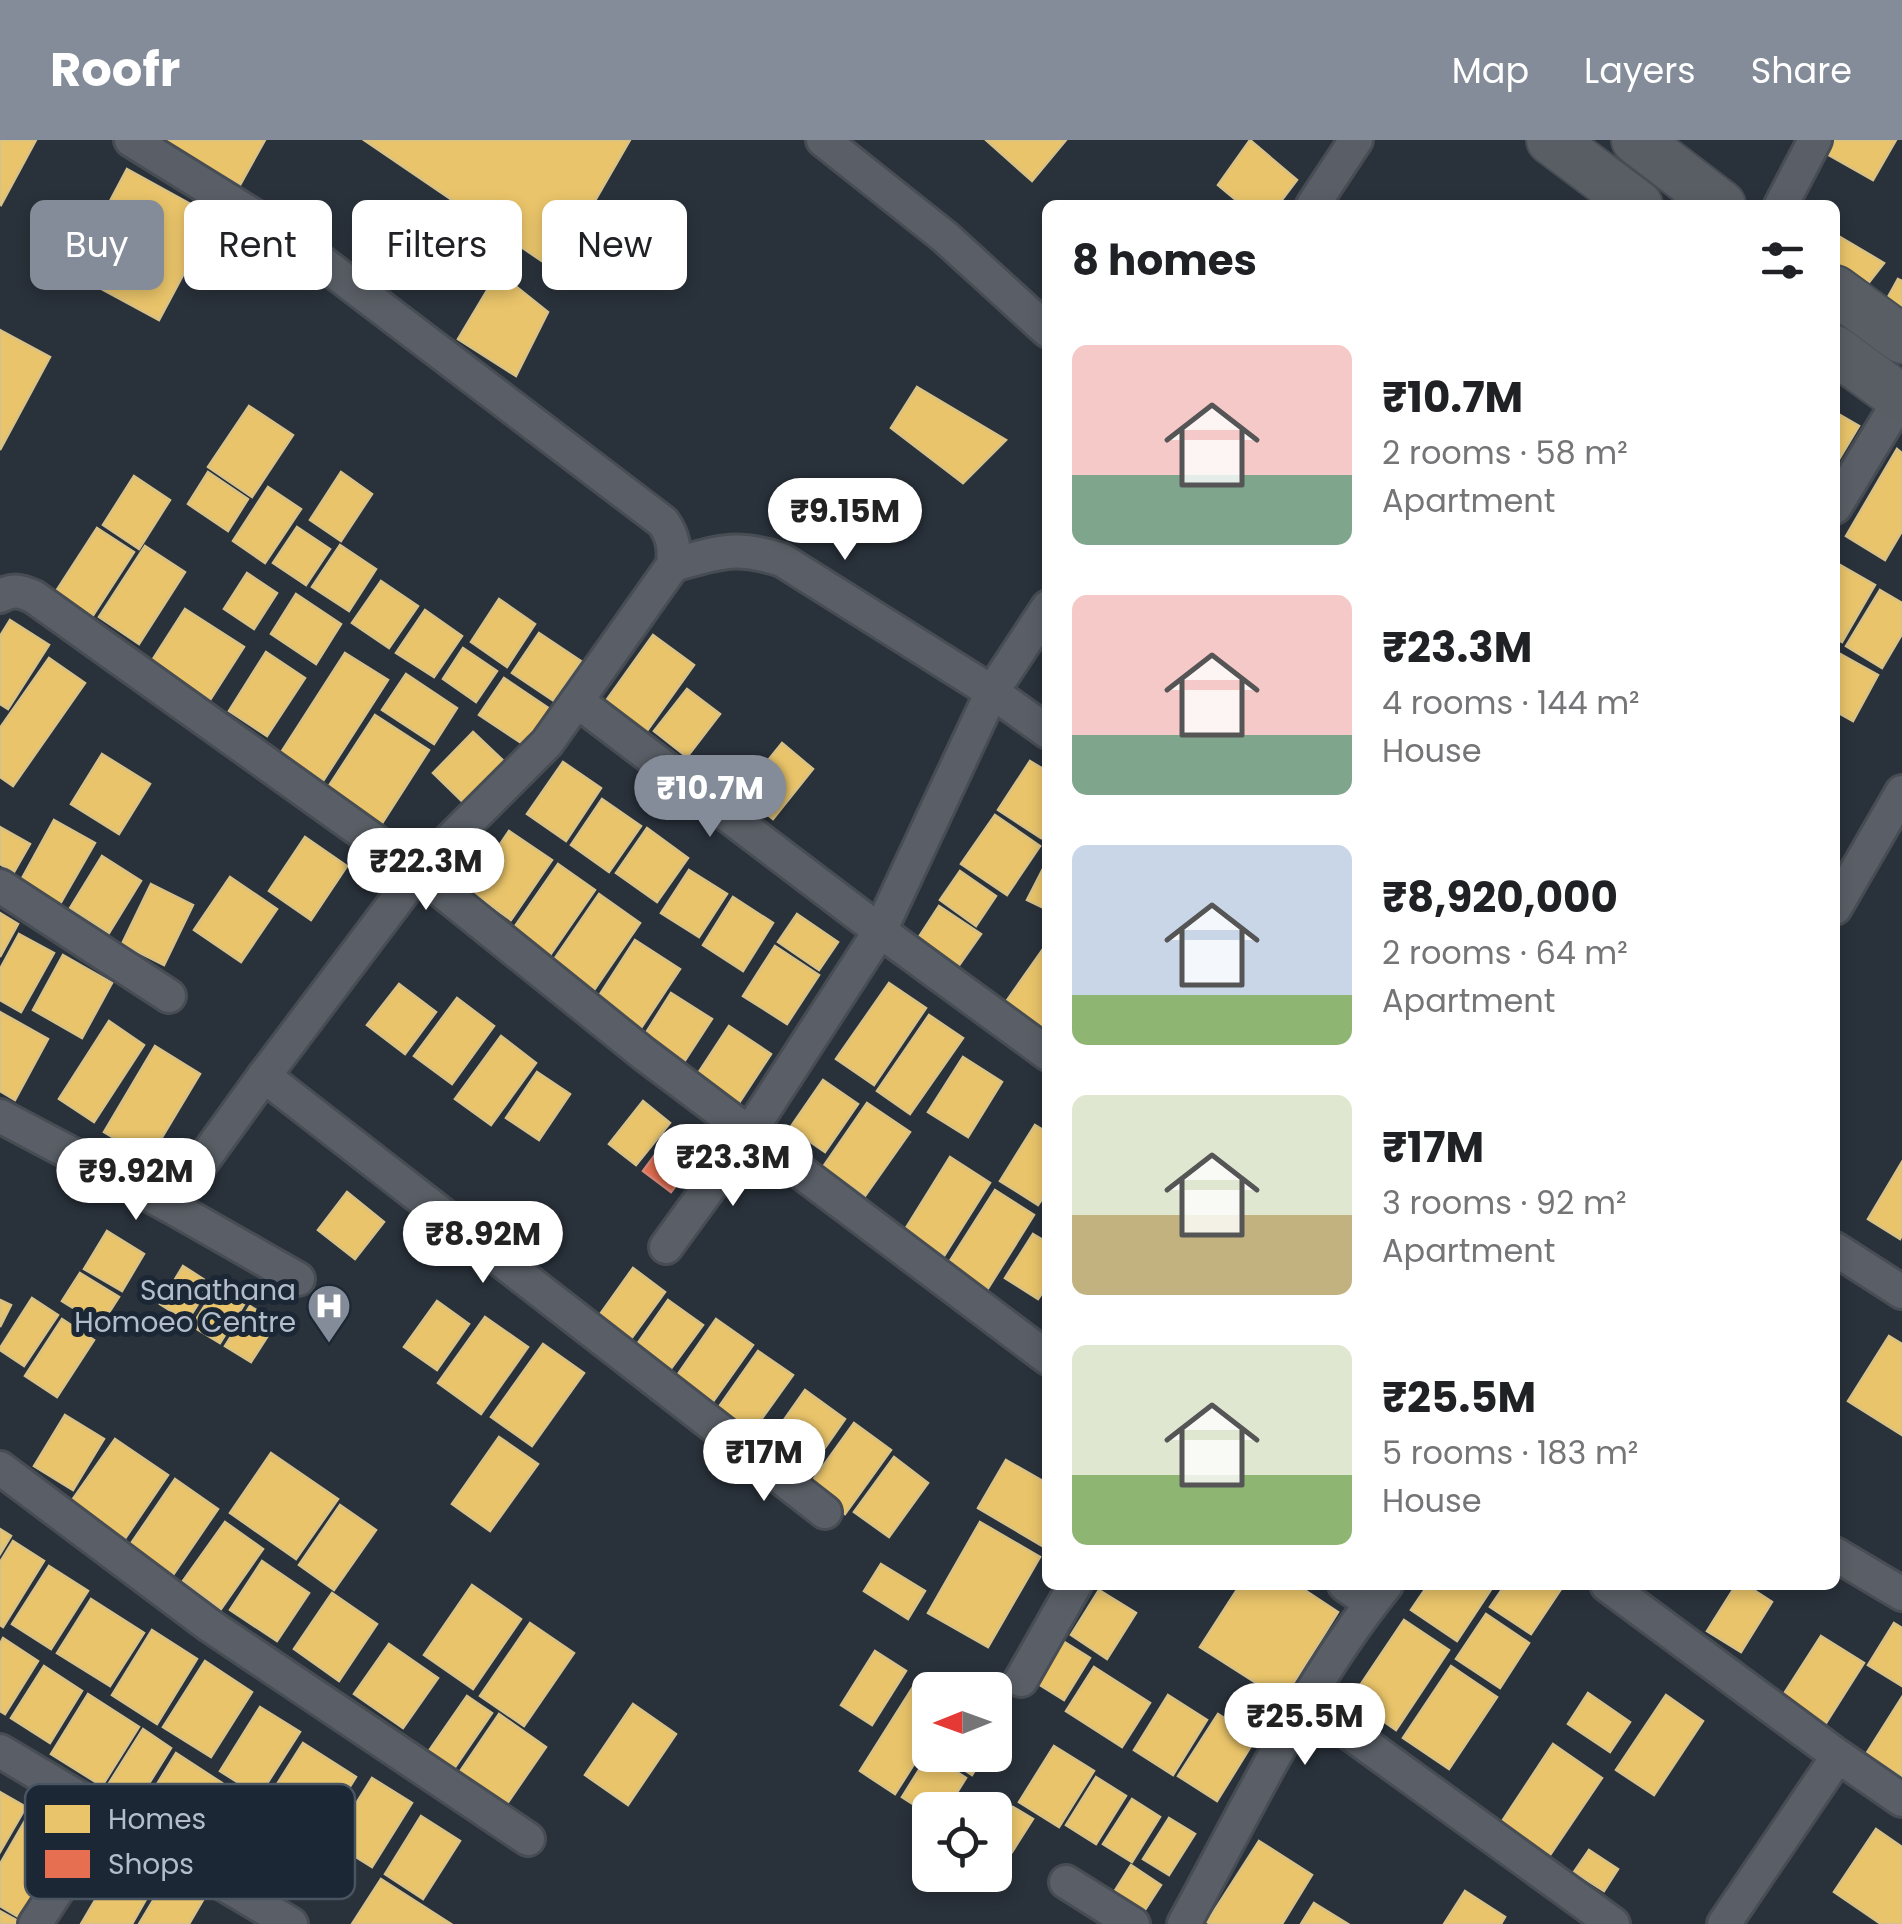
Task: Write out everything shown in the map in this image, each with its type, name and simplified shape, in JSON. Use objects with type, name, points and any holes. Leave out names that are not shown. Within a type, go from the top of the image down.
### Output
[{"type":"street","points":[[132,140],[291,238],[663,522],[673,542],[673,565],[547,742],[418,872],[170,1206]]},
{"type":"street","points":[[823,140],[945,237],[1042,326]]},
{"type":"street","points":[[1316,200],[1356,140]]},
{"type":"street","points":[[1551,140],[1631,200]]},
{"type":"street","points":[[1636,140],[1714,200]]},
{"type":"street","points":[[1784,200],[1815,140]]},
{"type":"street","points":[[1840,294],[1902,339]]},
{"type":"street","points":[[1840,354],[1901,398],[1840,499]]},
{"type":"street","points":[[673,565],[721,552],[753,551],[782,560],[1042,728]]},
{"type":"street","points":[[0,596],[22,591],[34,598],[418,872],[629,1042],[1042,1353]]},
{"type":"street","points":[[666,1248],[750,1134],[880,931],[992,692],[1042,617]]},
{"type":"street","points":[[577,700],[1042,1050]]},
{"type":"street","points":[[1840,899],[1902,792]]},
{"type":"street","points":[[0,886],[169,996]]},
{"type":"street","points":[[264,1076],[825,1512]]},
{"type":"street","points":[[0,1116],[298,1279]]},
{"type":"street","points":[[1840,1253],[1902,1292]]},
{"type":"street","points":[[0,1468],[209,1625],[528,1839]]},
{"type":"street","points":[[1840,1557],[1902,1594]]},
{"type":"street","points":[[1021,1680],[1072,1590]]},
{"type":"street","points":[[1614,1590],[1902,1800]]},
{"type":"street","points":[[1184,1924],[1367,1591]]},
{"type":"street","points":[[1307,1699],[1612,1924]]},
{"type":"street","points":[[0,1751],[54,1784]]},
{"type":"street","points":[[1724,1924],[1838,1756]]},
{"type":"street","points":[[1066,1882],[1134,1924]]},
{"type":"street","points":[[35,1924],[51,1899]]},
{"type":"street","points":[[248,1899],[291,1924]]},
{"type":"building: Homes","points":[[0,140],[36,140],[1,205],[0,204]]},
{"type":"building: Homes","points":[[265,140],[240,185],[161,143]]},
{"type":"building: Homes","points":[[364,140],[630,140],[595,200],[542,200],[542,261],[522,248],[522,200],[452,200]]},
{"type":"building: Homes","points":[[986,140],[1066,140],[1032,181]]},
{"type":"building: Homes","points":[[1250,140],[1297,180],[1282,200],[1236,200],[1218,185]]},
{"type":"building: Homes","points":[[1835,140],[1896,140],[1873,180],[1827,154]]},
{"type":"building: Homes","points":[[127,169],[184,200],[184,273],[159,320],[103,290],[164,290],[164,200],[111,200]]},
{"type":"building: Homes","points":[[1840,237],[1884,263],[1863,290],[1840,272]]},
{"type":"building: Homes","points":[[1898,279],[1902,281],[1902,332],[1877,317]]},
{"type":"building: Homes","points":[[487,290],[520,290],[548,312],[516,376],[458,339]]},
{"type":"building: Homes","points":[[0,330],[50,357],[0,450]]},
{"type":"building: Homes","points":[[917,387],[1006,440],[963,483],[891,428]]},
{"type":"building: Homes","points":[[249,406],[293,435],[252,497],[208,467]]},
{"type":"building: Homes","points":[[1840,415],[1859,426],[1840,458]]},
{"type":"building: Homes","points":[[1897,449],[1902,453],[1902,531],[1885,560],[1846,536]]},
{"type":"building: Homes","points":[[208,472],[248,499],[228,531],[188,504]]},
{"type":"building: Homes","points":[[341,472],[372,494],[341,541],[310,520]]},
{"type":"building: Homes","points":[[134,476],[170,500],[139,549],[103,525]]},
{"type":"building: Homes","points":[[268,487],[301,509],[265,563],[233,541]]},
{"type":"building: Homes","points":[[297,527],[330,549],[306,585],[273,563]]},
{"type":"building: Homes","points":[[97,528],[134,552],[90,620],[53,596]]},
{"type":"building: Homes","points":[[340,545],[376,569],[349,611],[312,587]]},
{"type":"building: Homes","points":[[145,546],[185,572],[139,644],[99,617]]},
{"type":"building: Homes","points":[[1840,565],[1875,585],[1840,641]]},
{"type":"building: Homes","points":[[247,573],[277,593],[254,629],[224,609]]},
{"type":"building: Homes","points":[[381,581],[418,606],[389,648],[352,623]]},
{"type":"building: Homes","points":[[1880,590],[1902,603],[1902,634],[1882,668],[1846,646]]},
{"type":"building: Homes","points":[[296,594],[341,624],[316,664],[271,634]]},
{"type":"building: Homes","points":[[499,599],[535,624],[507,667],[471,642]]},
{"type":"building: Homes","points":[[185,609],[244,647],[210,700],[151,662]]},
{"type":"building: Homes","points":[[425,610],[462,636],[434,677],[396,653]]},
{"type":"building: Homes","points":[[10,620],[49,645],[8,709],[0,704],[0,636]]},
{"type":"building: Homes","points":[[539,633],[581,661],[554,701],[512,673]]},
{"type":"building: Homes","points":[[653,635],[694,665],[644,735],[603,705]]},
{"type":"building: Homes","points":[[463,648],[497,671],[476,702],[443,679]]},
{"type":"building: Homes","points":[[266,652],[305,678],[267,736],[229,711]]},
{"type":"building: Homes","points":[[345,653],[388,680],[323,781],[280,754]]},
{"type":"building: Homes","points":[[1840,654],[1878,675],[1853,721],[1840,714]]},
{"type":"building: Homes","points":[[49,658],[85,683],[13,786],[0,777],[0,728]]},
{"type":"building: Homes","points":[[406,674],[457,708],[434,744],[382,710]]},
{"type":"building: Homes","points":[[504,678],[550,709],[526,746],[479,715]]},
{"type":"building: Homes","points":[[687,689],[720,714],[687,757],[654,731]]},
{"type":"building: Homes","points":[[375,715],[429,750],[379,828],[325,792]]},
{"type":"building: Homes","points":[[473,732],[511,768],[471,810],[433,773]]},
{"type":"building: Homes","points":[[782,743],[813,769],[773,819],[741,794]]},
{"type":"building: Homes","points":[[102,754],[150,784],[119,834],[71,804]]},
{"type":"building: Homes","points":[[1030,761],[1042,768],[1041,838],[998,810]]},
{"type":"building: Homes","points":[[563,762],[601,788],[566,841],[527,814]]},
{"type":"building: Homes","points":[[602,799],[641,826],[609,872],[571,845]]},
{"type":"building: Homes","points":[[995,815],[1040,846],[1007,895],[961,864]]},
{"type":"building: Homes","points":[[54,820],[95,843],[60,904],[20,882]]},
{"type":"building: Homes","points":[[0,827],[30,844],[14,872],[0,864]]},
{"type":"building: Homes","points":[[647,828],[688,858],[657,902],[616,873]]},
{"type":"building: Homes","points":[[509,831],[552,860],[511,920],[469,890]]},
{"type":"building: Homes","points":[[305,837],[347,866],[311,920],[269,891]]},
{"type":"building: Homes","points":[[102,856],[141,881],[109,933],[70,908]]},
{"type":"building: Homes","points":[[558,864],[595,890],[548,958],[511,932]]},
{"type":"building: Homes","points":[[689,870],[727,894],[699,937],[661,913]]},
{"type":"building: Homes","points":[[960,871],[996,896],[976,926],[940,900]]},
{"type":"building: Homes","points":[[1042,871],[1042,907],[1027,900]]},
{"type":"building: Homes","points":[[230,877],[277,909],[241,962],[194,930]]},
{"type":"building: Homes","points":[[151,884],[193,905],[164,965],[122,944]]},
{"type":"building: Homes","points":[[599,894],[640,923],[592,993],[551,964]]},
{"type":"building: Homes","points":[[733,897],[773,923],[743,971],[703,945]]},
{"type":"building: Homes","points":[[939,906],[981,934],[955,971],[915,943]]},
{"type":"building: Homes","points":[[0,913],[18,924],[0,957]]},
{"type":"building: Homes","points":[[797,914],[838,942],[819,970],[778,942]]},
{"type":"building: Homes","points":[[19,934],[54,953],[21,1012],[0,1000],[0,969]]},
{"type":"building: Homes","points":[[635,940],[680,969],[641,1028],[597,999]]},
{"type":"building: Homes","points":[[775,946],[819,975],[787,1024],[743,996]]},
{"type":"building: Homes","points":[[1042,951],[1042,1033],[1003,1006]]},
{"type":"building: Homes","points":[[63,955],[112,983],[82,1038],[33,1010]]},
{"type":"building: Homes","points":[[889,983],[926,1008],[874,1085],[836,1059]]},
{"type":"building: Homes","points":[[399,984],[436,1012],[405,1054],[367,1025]]},
{"type":"building: Homes","points":[[671,993],[712,1019],[682,1065],[642,1039]]},
{"type":"building: Homes","points":[[457,998],[494,1026],[452,1084],[414,1056]]},
{"type":"building: Homes","points":[[0,1012],[48,1039],[15,1100],[0,1091]]},
{"type":"building: Homes","points":[[929,1015],[963,1038],[910,1114],[877,1091]]},
{"type":"building: Homes","points":[[109,1021],[144,1045],[94,1122],[59,1099]]},
{"type":"building: Homes","points":[[729,1026],[771,1054],[737,1106],[695,1078]]},
{"type":"building: Homes","points":[[501,1036],[536,1063],[491,1125],[455,1099]]},
{"type":"building: Homes","points":[[155,1046],[200,1074],[149,1159],[104,1132]]},
{"type":"building: Homes","points":[[963,1057],[1002,1082],[968,1137],[928,1112]]},
{"type":"building: Homes","points":[[537,1072],[570,1094],[539,1140],[506,1118]]},
{"type":"building: Homes","points":[[823,1080],[858,1104],[825,1152],[790,1128]]},
{"type":"building: Homes","points":[[643,1101],[670,1123],[636,1165],[609,1144]]},
{"type":"building: Homes","points":[[867,1103],[910,1132],[865,1196],[823,1167]]},
{"type":"building: Homes","points":[[1035,1125],[1042,1129],[1042,1199],[1038,1205],[1000,1181]]},
{"type":"building: Homes","points":[[950,1157],[990,1183],[944,1256],[904,1231]]},
{"type":"building: Homes","points":[[1902,1162],[1902,1235],[1900,1239],[1868,1219]]},
{"type":"building: Homes","points":[[995,1190],[1034,1215],[987,1290],[948,1264]]},
{"type":"building: Homes","points":[[347,1192],[384,1222],[355,1259],[318,1230]]},
{"type":"building: Homes","points":[[107,1231],[144,1254],[122,1291],[84,1269]]},
{"type":"building: Homes","points":[[1033,1234],[1042,1239],[1042,1293],[1038,1299],[1005,1278]]},
{"type":"building: Homes","points":[[183,1266],[211,1284],[187,1321],[160,1304]]},
{"type":"building: Homes","points":[[633,1268],[665,1292],[628,1343],[596,1320]]},
{"type":"building: Homes","points":[[80,1273],[119,1297],[101,1325],[62,1301]]},
{"type":"building: Homes","points":[[217,1286],[245,1303],[220,1343],[192,1326]]},
{"type":"building: Homes","points":[[32,1298],[58,1315],[24,1366],[0,1348]]},
{"type":"building: Homes","points":[[0,1300],[11,1305],[0,1327]]},
{"type":"building: Homes","points":[[668,1300],[703,1325],[667,1374],[633,1350]]},
{"type":"building: Homes","points":[[437,1301],[469,1324],[437,1370],[404,1347]]},
{"type":"building: Homes","points":[[250,1306],[276,1323],[251,1362],[225,1346]]},
{"type":"building: Homes","points":[[485,1317],[528,1347],[481,1414],[438,1383]]},
{"type":"building: Homes","points":[[62,1319],[94,1340],[57,1397],[25,1376]]},
{"type":"building: Homes","points":[[716,1319],[753,1345],[712,1403],[676,1377]]},
{"type":"building: Homes","points":[[1889,1336],[1902,1344],[1902,1435],[1848,1401]]},
{"type":"building: Homes","points":[[543,1344],[584,1373],[532,1446],[491,1417]]},
{"type":"building: Homes","points":[[758,1351],[793,1375],[750,1435],[716,1411]]},
{"type":"building: Homes","points":[[805,1390],[845,1419],[806,1475],[765,1447]]},
{"type":"building: Homes","points":[[65,1415],[104,1439],[73,1490],[34,1466]]},
{"type":"building: Homes","points":[[854,1423],[891,1450],[845,1514],[808,1487]]},
{"type":"building: Homes","points":[[499,1437],[538,1464],[490,1531],[452,1504]]},
{"type":"building: Homes","points":[[115,1439],[168,1475],[122,1543],[68,1506]]},
{"type":"building: Homes","points":[[271,1453],[338,1499],[296,1559],[230,1513]]},
{"type":"building: Homes","points":[[894,1457],[928,1483],[889,1537],[854,1512]]},
{"type":"building: Homes","points":[[1006,1460],[1042,1481],[1042,1546],[978,1508]]},
{"type":"building: Homes","points":[[175,1479],[218,1509],[173,1575],[130,1545]]},
{"type":"building: Homes","points":[[340,1505],[376,1530],[334,1590],[299,1565]]},
{"type":"building: Homes","points":[[225,1522],[263,1549],[221,1609],[183,1581]]},
{"type":"building: Homes","points":[[980,1522],[1040,1557],[988,1647],[928,1613]]},
{"type":"building: Homes","points":[[0,1529],[11,1536],[0,1554]]},
{"type":"building: Homes","points":[[13,1541],[44,1561],[3,1627],[0,1562]]},
{"type":"building: Homes","points":[[262,1561],[309,1593],[277,1641],[230,1610]]},
{"type":"building: Homes","points":[[881,1564],[925,1591],[908,1619],[864,1591]]},
{"type":"building: Homes","points":[[49,1566],[88,1591],[51,1649],[12,1624]]},
{"type":"building: Homes","points":[[472,1585],[521,1619],[473,1689],[424,1655]]},
{"type":"building: Homes","points":[[1099,1590],[1136,1613],[1107,1659],[1071,1635]]},
{"type":"building: Homes","points":[[1237,1590],[1305,1590],[1338,1612],[1283,1700],[1200,1647]]},
{"type":"building: Homes","points":[[1425,1590],[1491,1590],[1457,1641],[1411,1610]]},
{"type":"building: Homes","points":[[1502,1590],[1560,1590],[1531,1634],[1490,1607]]},
{"type":"building: Homes","points":[[1733,1590],[1754,1590],[1772,1602],[1741,1652],[1707,1631]]},
{"type":"building: Homes","points":[[332,1593],[377,1624],[339,1681],[294,1649]]},
{"type":"building: Homes","points":[[91,1599],[144,1633],[110,1686],[57,1653]]},
{"type":"building: Homes","points":[[1486,1614],[1529,1643],[1500,1688],[1456,1659]]},
{"type":"building: Homes","points":[[1404,1620],[1449,1650],[1396,1730],[1351,1699]]},
{"type":"building: Homes","points":[[530,1623],[574,1653],[524,1726],[480,1696]]},
{"type":"building: Homes","points":[[1894,1623],[1902,1628],[1902,1686],[1868,1665]]},
{"type":"building: Homes","points":[[152,1630],[197,1659],[157,1724],[112,1695]]},
{"type":"building: Homes","points":[[1821,1636],[1864,1663],[1821,1731],[1778,1703]]},
{"type":"building: Homes","points":[[3,1638],[38,1661],[5,1714],[0,1711]]},
{"type":"building: Homes","points":[[1058,1638],[1090,1658],[1064,1700],[1032,1680]]},
{"type":"building: Homes","points":[[389,1644],[438,1678],[403,1728],[354,1694]]},
{"type":"building: Homes","points":[[875,1651],[906,1671],[872,1725],[841,1705]]},
{"type":"building: Homes","points":[[205,1661],[252,1692],[211,1757],[163,1727]]},
{"type":"building: Homes","points":[[44,1666],[82,1691],[50,1743],[11,1718]]},
{"type":"building: Homes","points":[[1451,1666],[1497,1697],[1449,1769],[1403,1738]]},
{"type":"building: Homes","points":[[1094,1667],[1150,1703],[1122,1747],[1066,1711]]},
{"type":"building: Homes","points":[[912,1689],[912,1767],[895,1794],[860,1771]]},
{"type":"building: Homes","points":[[1588,1693],[1630,1722],[1610,1752],[1568,1724]]},
{"type":"building: Homes","points":[[88,1694],[139,1727],[103,1784],[51,1754]]},
{"type":"building: Homes","points":[[1168,1695],[1207,1720],[1173,1775],[1134,1750]]},
{"type":"building: Homes","points":[[1666,1695],[1703,1721],[1654,1795],[1616,1770]]},
{"type":"building: Homes","points":[[467,1696],[492,1713],[449,1776],[424,1758]]},
{"type":"building: Homes","points":[[1902,1697],[1902,1777],[1866,1754]]},
{"type":"building: Homes","points":[[633,1704],[676,1734],[628,1805],[585,1775]]},
{"type":"building: Homes","points":[[260,1707],[300,1732],[267,1784],[240,1784],[220,1771]]},
{"type":"building: Homes","points":[[499,1714],[546,1747],[504,1808],[457,1776]]},
{"type":"building: Homes","points":[[1218,1714],[1256,1738],[1217,1801],[1178,1776]]},
{"type":"building: Homes","points":[[143,1729],[171,1748],[149,1784],[109,1784]]},
{"type":"building: Homes","points":[[303,1743],[356,1777],[352,1784],[277,1784]]},
{"type":"building: Homes","points":[[1553,1744],[1602,1778],[1548,1858],[1499,1826]]},
{"type":"building: Homes","points":[[1054,1746],[1094,1771],[1059,1827],[1019,1802]]},
{"type":"building: Homes","points":[[176,1753],[222,1783],[221,1784],[157,1784]]},
{"type":"building: Homes","points":[[918,1772],[957,1772],[966,1778],[957,1792],[912,1792],[912,1803],[902,1797]]},
{"type":"building: Homes","points":[[1096,1777],[1126,1796],[1096,1844],[1066,1825]]},
{"type":"building: Homes","points":[[372,1778],[412,1803],[372,1867],[355,1856],[355,1805]]},
{"type":"building: Homes","points":[[0,1792],[25,1809],[0,1852]]},
{"type":"building: Homes","points":[[1132,1799],[1160,1817],[1132,1862],[1103,1844]]},
{"type":"building: Homes","points":[[1012,1809],[1033,1819],[1012,1852]]},
{"type":"building: Homes","points":[[421,1816],[460,1841],[423,1899],[385,1874]]},
{"type":"building: Homes","points":[[1169,1818],[1195,1834],[1169,1875],[1143,1859]]},
{"type":"building: Homes","points":[[25,1821],[25,1899],[40,1899],[27,1922],[0,1906],[0,1864]]},
{"type":"building: Homes","points":[[1876,1829],[1902,1847],[1902,1924],[1881,1924],[1834,1892]]},
{"type":"building: Homes","points":[[1259,1841],[1312,1875],[1282,1924],[1207,1922]]},
{"type":"building: Homes","points":[[1589,1850],[1618,1869],[1604,1891],[1574,1872]]},
{"type":"building: Homes","points":[[1131,1865],[1161,1885],[1139,1919],[1109,1900]]},
{"type":"building: Homes","points":[[381,1879],[451,1924],[352,1924]]},
{"type":"building: Homes","points":[[1465,1891],[1505,1917],[1501,1924],[1444,1924]]},
{"type":"building: Homes","points":[[96,1899],[146,1899],[132,1924],[81,1924]]},
{"type":"building: Homes","points":[[154,1899],[203,1900],[189,1924],[139,1924]]},
{"type":"building: Homes","points":[[1314,1903],[1348,1924],[1301,1924]]},
{"type":"building: Homes","points":[[0,1911],[18,1921],[16,1924],[0,1924]]},
{"type":"building: Shops","points":[[671,1133],[700,1155],[671,1192],[643,1171]]},
{"type":"place","name":"Sanathana Homoeo Centre","points":[[329,1344]]}]
